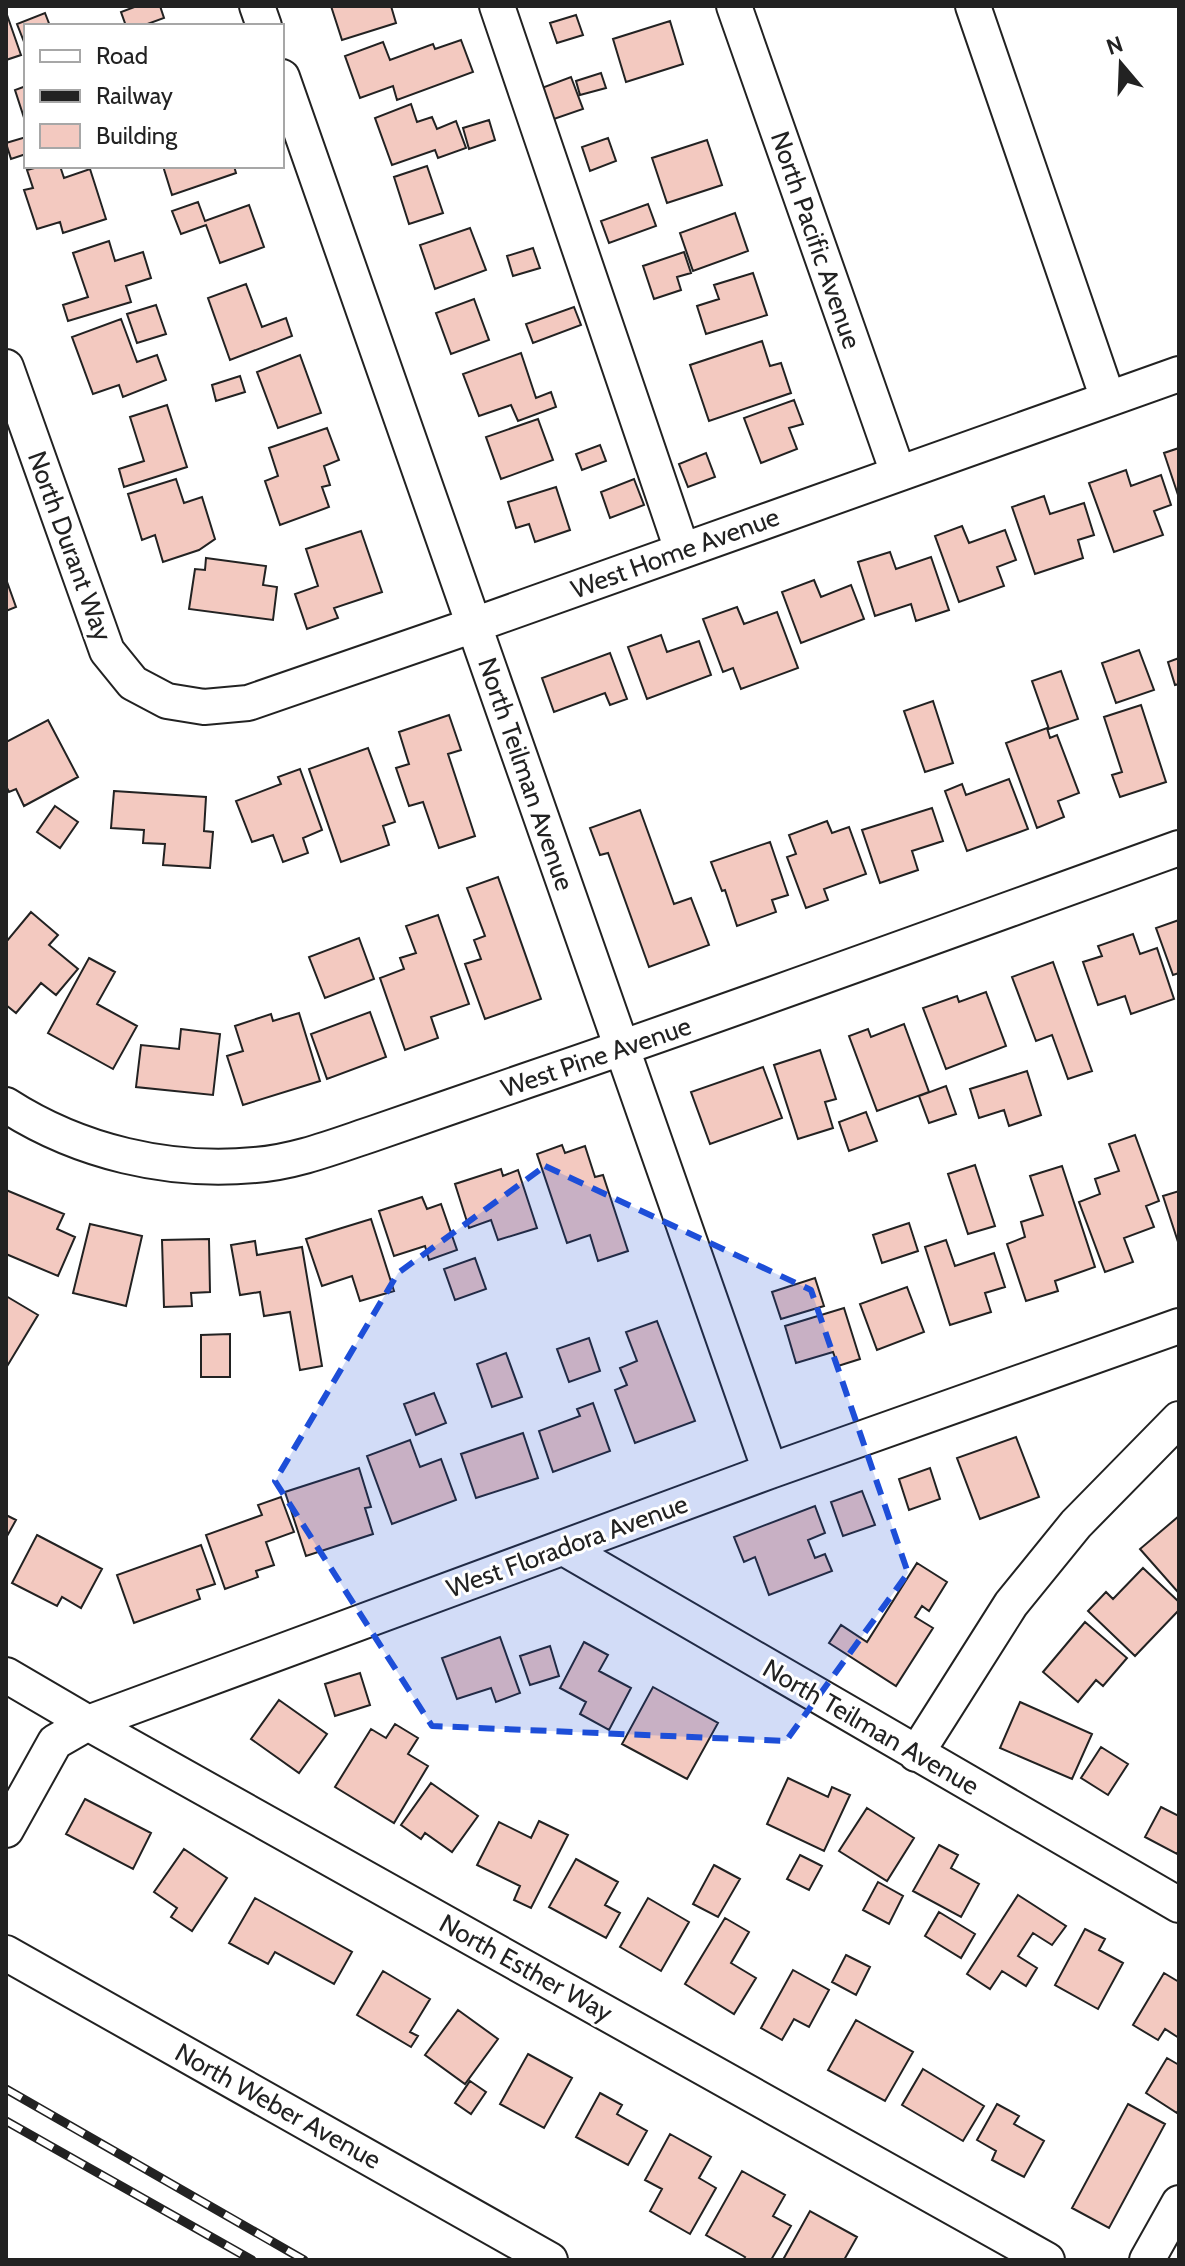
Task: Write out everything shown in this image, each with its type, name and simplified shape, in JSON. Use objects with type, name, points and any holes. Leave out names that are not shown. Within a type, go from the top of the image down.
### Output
[{"type":"street","points":[[497,6],[682,550]]},
{"type":"street","name":"North Pacific Avenue","points":[[734,6],[898,473]]},
{"type":"street","points":[[973,6],[1108,399]]},
{"type":"street","name":"North Teilman Avenue","points":[[284,83],[770,1471]]},
{"type":"street","name":"North Durant Way","points":[[6,367],[107,651],[133,683],[167,701]]},
{"type":"street","name":"West Home Avenue","points":[[167,701],[204,707],[248,703],[1179,374]]},
{"type":"street","name":"West Pine Avenue","points":[[6,1105],[32,1121],[79,1142],[144,1162],[203,1168],[258,1165],[314,1154],[621,1048],[1179,848]]},
{"type":"street","name":"West Floradora Avenue","points":[[6,1830],[55,1742],[88,1723],[770,1471],[1179,1326]]},
{"type":"street","points":[[916,1754],[1011,1604],[1076,1524],[1179,1419]]},
{"type":"street","name":"North Teilman Avenue","points":[[564,1548],[1179,1905]]},
{"type":"street","name":"North Esther Way","points":[[6,1675],[1047,2260]]},
{"type":"street","name":"North Weber Avenue","points":[[6,1953],[550,2260]]},
{"type":"street","points":[[1147,2260],[1179,2203]]},
{"type":"highlighted area","points":[[545,1166],[811,1290],[908,1573],[786,1741],[432,1726],[275,1481],[398,1273]]},
{"type":"building","points":[[137,6],[160,6],[164,18],[148,24],[125,24],[121,12]]},
{"type":"building","points":[[331,6],[391,6],[396,23],[342,40]]},
{"type":"building","points":[[6,12],[21,55],[6,60]]},
{"type":"building","points":[[45,13],[49,24],[24,24],[24,42],[17,24]]},
{"type":"building","points":[[576,15],[583,35],[557,43],[550,23]]},
{"type":"building","points":[[670,21],[683,64],[626,82],[613,39]]},
{"type":"building","points":[[461,40],[473,72],[397,100],[393,86],[360,98],[345,56],[383,42],[390,60],[433,44],[435,49]]},
{"type":"building","points":[[601,73],[606,88],[580,95],[576,81]]},
{"type":"building","points":[[571,77],[583,109],[551,120],[539,89]]},
{"type":"building","points":[[24,87],[24,118],[15,90]]},
{"type":"building","points":[[411,104],[417,122],[432,117],[437,129],[456,121],[466,148],[438,158],[435,150],[392,165],[375,118]]},
{"type":"building","points":[[489,120],[495,140],[469,149],[463,128]]},
{"type":"building","points":[[24,138],[24,155],[11,159],[6,143]]},
{"type":"building","points":[[608,138],[616,161],[590,171],[582,147]]},
{"type":"building","points":[[707,140],[722,185],[667,203],[652,158]]},
{"type":"building","points":[[427,166],[443,213],[409,224],[394,177]]},
{"type":"building","points":[[61,168],[64,178],[90,169],[106,219],[63,233],[60,222],[37,229],[24,190],[33,188],[27,170]]},
{"type":"building","points":[[164,168],[235,168],[236,173],[172,195]]},
{"type":"building","points":[[198,202],[205,221],[249,205],[264,247],[220,263],[206,225],[181,234],[172,211]]},
{"type":"building","points":[[648,204],[656,226],[609,243],[601,221]]},
{"type":"building","points":[[735,213],[748,251],[693,271],[680,233]]},
{"type":"building","points":[[470,228],[486,270],[435,289],[420,245]]},
{"type":"building","points":[[109,241],[115,261],[143,252],[151,278],[126,286],[131,302],[68,321],[63,305],[88,297],[73,253]]},
{"type":"building","points":[[533,248],[540,268],[513,276],[507,256]]},
{"type":"building","points":[[684,252],[691,273],[677,277],[681,290],[654,299],[643,266]]},
{"type":"building","points":[[753,273],[767,315],[706,334],[697,306],[719,299],[714,285]]},
{"type":"building","points":[[246,284],[262,327],[286,318],[292,336],[230,360],[208,298]]},
{"type":"building","points":[[474,299],[489,340],[451,354],[436,313]]},
{"type":"building","points":[[156,305],[166,334],[137,343],[127,314]]},
{"type":"building","points":[[574,307],[581,325],[533,343],[526,324]]},
{"type":"building","points":[[121,319],[137,362],[157,355],[166,380],[123,397],[119,385],[93,394],[72,337]]},
{"type":"building","points":[[762,341],[770,366],[781,363],[791,393],[709,421],[690,365]]},
{"type":"building","points":[[521,353],[536,398],[551,392],[556,407],[518,421],[511,405],[479,416],[463,374]]},
{"type":"building","points":[[300,355],[321,413],[278,428],[257,372]]},
{"type":"building","points":[[240,376],[245,392],[216,401],[212,385]]},
{"type":"building","points":[[794,400],[803,424],[789,428],[797,449],[761,463],[744,418]]},
{"type":"building","points":[[167,405],[187,467],[124,487],[119,469],[144,461],[130,417]]},
{"type":"building","points":[[538,419],[553,460],[501,479],[486,437]]},
{"type":"building","points":[[327,428],[339,460],[324,466],[330,485],[322,487],[329,507],[280,525],[265,481],[278,476],[269,448]]},
{"type":"building","points":[[600,445],[606,461],[582,470],[576,454]]},
{"type":"building","points":[[1179,448],[1179,498],[1164,453]]},
{"type":"building","points":[[706,453],[715,477],[688,487],[679,464]]},
{"type":"building","points":[[1126,470],[1131,486],[1161,475],[1171,505],[1154,511],[1163,535],[1114,552],[1089,483]]},
{"type":"building","points":[[176,479],[184,503],[202,497],[215,539],[199,550],[163,562],[155,535],[142,540],[128,494]]},
{"type":"building","points":[[634,479],[644,505],[610,518],[601,492]]},
{"type":"building","points":[[556,487],[570,530],[535,542],[529,524],[516,528],[508,502]]},
{"type":"building","points":[[1044,496],[1050,514],[1084,503],[1094,535],[1078,540],[1083,558],[1035,574],[1012,507]]},
{"type":"building","points":[[962,526],[969,543],[1005,530],[1016,560],[997,567],[1004,586],[959,602],[935,536]]},
{"type":"building","points":[[361,531],[382,592],[334,608],[338,618],[307,629],[295,594],[318,586],[306,549]]},
{"type":"building","points":[[890,552],[896,569],[931,557],[949,610],[916,621],[911,604],[875,616],[858,562]]},
{"type":"building","points":[[206,558],[266,566],[263,585],[277,587],[273,620],[189,609],[195,569],[205,570]]},
{"type":"building","points":[[6,579],[16,607],[6,611]]},
{"type":"building","points":[[814,580],[821,597],[851,585],[864,619],[801,643],[782,592]]},
{"type":"building","points":[[737,607],[744,624],[777,612],[798,668],[741,689],[733,668],[723,672],[703,619]]},
{"type":"building","points":[[661,635],[667,652],[699,641],[711,675],[647,699],[628,647]]},
{"type":"building","points":[[1139,650],[1154,690],[1116,703],[1102,663]]},
{"type":"building","points":[[610,653],[627,699],[610,705],[605,693],[554,712],[542,678]]},
{"type":"building","points":[[1179,658],[1179,684],[1175,685],[1168,662]]},
{"type":"building","points":[[1061,671],[1078,719],[1049,729],[1032,681]]},
{"type":"building","points":[[933,701],[953,763],[925,772],[904,711]]},
{"type":"building","points":[[1141,705],[1166,782],[1120,797],[1112,775],[1122,772],[1104,717]]},
{"type":"building","points":[[449,715],[461,750],[448,754],[475,836],[439,848],[423,802],[409,806],[396,768],[409,764],[399,732]]},
{"type":"building","points":[[48,720],[78,777],[24,806],[16,789],[9,792],[6,786],[6,742]]},
{"type":"building","points":[[1047,728],[1050,738],[1057,735],[1079,793],[1058,801],[1064,817],[1037,828],[1006,743]]},
{"type":"building","points":[[368,748],[395,822],[383,826],[389,845],[341,862],[309,769]]},
{"type":"building","points":[[300,769],[322,830],[303,838],[308,853],[283,862],[273,835],[252,842],[236,801],[281,784],[278,777]]},
{"type":"building","points":[[1009,779],[1028,829],[967,851],[945,791],[962,784],[966,795]]},
{"type":"building","points":[[114,791],[206,797],[204,831],[213,832],[210,868],[163,865],[165,844],[143,843],[144,830],[111,828]]},
{"type":"building","points":[[55,806],[78,822],[60,848],[37,832]]},
{"type":"building","points":[[932,808],[943,841],[912,851],[918,870],[880,883],[862,830]]},
{"type":"building","points":[[640,810],[674,904],[691,898],[709,945],[649,967],[608,853],[600,855],[590,828]]},
{"type":"building","points":[[827,821],[832,833],[849,827],[866,874],[824,889],[828,900],[806,908],[787,857],[796,854],[789,835]]},
{"type":"building","points":[[770,842],[788,895],[772,900],[776,912],[737,926],[725,890],[722,891],[711,862]]},
{"type":"building","points":[[498,877],[541,999],[485,1019],[465,964],[481,959],[474,940],[485,936],[467,888]]},
{"type":"building","points":[[31,912],[58,935],[49,945],[78,969],[56,995],[41,983],[16,1013],[6,1005],[6,942]]},
{"type":"building","points":[[438,915],[469,1004],[431,1017],[438,1038],[405,1050],[380,978],[404,969],[400,958],[416,953],[406,926]]},
{"type":"building","points":[[1179,920],[1179,973],[1173,975],[1156,928]]},
{"type":"building","points":[[1133,934],[1140,954],[1157,948],[1174,999],[1131,1014],[1125,996],[1098,1005],[1083,962],[1102,956],[1098,946]]},
{"type":"building","points":[[359,938],[374,979],[325,998],[309,957]]},
{"type":"building","points":[[89,958],[115,972],[97,1004],[137,1026],[113,1069],[48,1033]]},
{"type":"building","points":[[1053,962],[1092,1071],[1068,1079],[1052,1035],[1036,1041],[1012,977]]},
{"type":"building","points":[[986,992],[1006,1046],[946,1069],[923,1008],[957,996],[959,1002]]},
{"type":"building","points":[[370,1012],[386,1057],[327,1079],[311,1034]]},
{"type":"building","points":[[299,1013],[320,1081],[243,1105],[227,1056],[243,1051],[235,1026],[271,1014],[273,1021]]},
{"type":"building","points":[[904,1024],[929,1092],[877,1111],[849,1036],[868,1029],[871,1037]]},
{"type":"building","points":[[181,1029],[220,1034],[213,1095],[136,1087],[141,1045],[179,1049]]},
{"type":"building","points":[[820,1050],[836,1099],[825,1102],[833,1128],[798,1139],[774,1065]]},
{"type":"building","points":[[763,1067],[782,1118],[710,1144],[691,1092]]},
{"type":"building","points":[[1027,1071],[1041,1115],[1009,1126],[1004,1110],[979,1118],[970,1089]]},
{"type":"building","points":[[946,1086],[956,1114],[929,1123],[919,1096]]},
{"type":"building","points":[[866,1112],[877,1141],[849,1151],[839,1122]]},
{"type":"building","points":[[1135,1135],[1159,1201],[1146,1206],[1154,1227],[1124,1238],[1133,1262],[1105,1272],[1079,1202],[1100,1194],[1095,1179],[1119,1171],[1109,1144]]},
{"type":"building","points":[[562,1145],[565,1153],[585,1146],[595,1177],[603,1175],[628,1251],[598,1261],[590,1235],[567,1243],[537,1154]]},
{"type":"building","points":[[975,1165],[995,1226],[968,1234],[948,1174]]},
{"type":"building","points":[[1062,1166],[1095,1267],[1055,1281],[1058,1291],[1026,1301],[1007,1244],[1025,1237],[1021,1222],[1043,1215],[1030,1176]]},
{"type":"building","points":[[501,1169],[503,1176],[518,1170],[537,1228],[498,1240],[491,1220],[469,1228],[455,1184]]},
{"type":"building","points":[[6,1190],[64,1214],[57,1229],[75,1237],[58,1276],[6,1254]]},
{"type":"building","points":[[1179,1191],[1179,1245],[1163,1196]]},
{"type":"building","points":[[422,1197],[427,1209],[441,1204],[457,1250],[429,1260],[425,1246],[394,1256],[379,1211]]},
{"type":"building","points":[[371,1219],[394,1291],[360,1301],[352,1276],[322,1286],[306,1239]]},
{"type":"building","points":[[909,1223],[918,1251],[882,1263],[873,1235]]},
{"type":"building","points":[[90,1224],[142,1236],[126,1306],[73,1293]]},
{"type":"building","points":[[209,1239],[210,1292],[191,1293],[192,1306],[164,1307],[162,1240]]},
{"type":"building","points":[[946,1240],[955,1266],[994,1253],[1005,1287],[985,1293],[991,1312],[950,1325],[925,1247]]},
{"type":"building","points":[[255,1241],[257,1255],[302,1247],[322,1366],[300,1370],[290,1312],[264,1316],[260,1292],[240,1295],[231,1245]]},
{"type":"building","points":[[475,1258],[486,1289],[455,1300],[444,1269]]},
{"type":"building","points":[[815,1278],[824,1306],[781,1319],[772,1292]]},
{"type":"building","points":[[907,1287],[924,1332],[877,1350],[860,1304]]},
{"type":"building","points":[[6,1296],[38,1315],[6,1368]]},
{"type":"building","points":[[844,1308],[860,1359],[838,1366],[833,1352],[796,1363],[785,1326]]},
{"type":"building","points":[[657,1321],[695,1421],[635,1443],[615,1390],[627,1385],[620,1368],[637,1361],[626,1332]]},
{"type":"building","points":[[230,1334],[230,1377],[201,1377],[201,1335]]},
{"type":"building","points":[[589,1338],[600,1371],[569,1382],[557,1349]]},
{"type":"building","points":[[506,1353],[522,1397],[492,1407],[477,1364]]},
{"type":"building","points":[[434,1393],[446,1423],[416,1435],[404,1404]]},
{"type":"building","points":[[593,1403],[610,1451],[553,1472],[539,1431],[580,1416],[577,1409]]},
{"type":"building","points":[[523,1433],[538,1478],[476,1498],[461,1454]]},
{"type":"building","points":[[1016,1437],[1039,1497],[980,1519],[957,1458]]},
{"type":"building","points":[[410,1440],[420,1467],[441,1459],[456,1500],[392,1524],[367,1456]]},
{"type":"building","points":[[359,1468],[371,1507],[365,1508],[373,1534],[306,1556],[285,1492]]},
{"type":"building","points":[[930,1468],[940,1499],[909,1510],[899,1479]]},
{"type":"building","points":[[862,1491],[875,1525],[843,1536],[831,1502]]},
{"type":"building","points":[[281,1497],[294,1532],[266,1542],[274,1565],[256,1571],[258,1577],[225,1589],[206,1535],[262,1515],[258,1505]]},
{"type":"building","points":[[815,1506],[825,1533],[808,1540],[815,1558],[825,1554],[832,1571],[769,1595],[755,1557],[744,1562],[734,1537]]},
{"type":"building","points":[[6,1515],[16,1520],[6,1538]]},
{"type":"building","points":[[1179,1516],[1179,1589],[1177,1591],[1140,1549]]},
{"type":"building","points":[[37,1535],[102,1569],[81,1608],[62,1597],[57,1606],[12,1583]]},
{"type":"building","points":[[201,1545],[215,1584],[197,1590],[200,1599],[134,1623],[117,1575]]},
{"type":"building","points":[[917,1563],[947,1582],[929,1611],[922,1606],[915,1617],[933,1628],[896,1686],[829,1643],[841,1625],[867,1642]]},
{"type":"building","points":[[1143,1568],[1179,1602],[1179,1610],[1135,1656],[1088,1611],[1106,1592],[1113,1599]]},
{"type":"building","points":[[1085,1622],[1127,1658],[1103,1686],[1096,1680],[1078,1702],[1043,1672]]},
{"type":"building","points":[[500,1637],[520,1693],[496,1702],[491,1688],[457,1699],[442,1658]]},
{"type":"building","points":[[584,1642],[608,1655],[599,1671],[631,1688],[609,1730],[580,1714],[586,1702],[560,1688]]},
{"type":"building","points":[[550,1646],[559,1676],[530,1685],[520,1656]]},
{"type":"building","points":[[360,1673],[370,1705],[335,1716],[325,1684]]},
{"type":"building","points":[[653,1687],[718,1723],[687,1779],[622,1744]]},
{"type":"building","points":[[279,1700],[327,1734],[299,1773],[251,1739]]},
{"type":"building","points":[[1020,1702],[1092,1734],[1072,1779],[1000,1748]]},
{"type":"building","points":[[395,1724],[418,1738],[408,1754],[428,1766],[394,1823],[335,1787],[371,1729],[386,1738]]},
{"type":"building","points":[[1101,1747],[1128,1764],[1108,1795],[1081,1778]]},
{"type":"building","points":[[788,1778],[828,1797],[832,1787],[850,1795],[824,1851],[767,1824]]},
{"type":"building","points":[[431,1783],[478,1816],[452,1852],[425,1833],[421,1839],[401,1825]]},
{"type":"building","points":[[85,1799],[151,1833],[133,1869],[66,1834]]},
{"type":"building","points":[[1161,1807],[1179,1816],[1177,1854],[1145,1837]]},
{"type":"building","points":[[867,1808],[914,1838],[887,1881],[839,1851]]},
{"type":"building","points":[[539,1821],[568,1835],[531,1908],[514,1900],[520,1886],[477,1865],[499,1822],[531,1838]]},
{"type":"building","points":[[939,1845],[958,1855],[951,1868],[979,1884],[961,1917],[913,1891]]},
{"type":"building","points":[[184,1849],[227,1878],[192,1931],[171,1917],[177,1908],[154,1892]]},
{"type":"building","points":[[800,1855],[822,1866],[809,1890],[787,1879]]},
{"type":"building","points":[[576,1859],[618,1882],[605,1905],[620,1913],[606,1938],[549,1907]]},
{"type":"building","points":[[714,1865],[740,1879],[718,1917],[693,1904]]},
{"type":"building","points":[[878,1882],[903,1896],[889,1924],[863,1910]]},
{"type":"building","points":[[1018,1895],[1066,1926],[1052,1945],[1033,1933],[1018,1956],[1037,1968],[1026,1986],[1002,1971],[990,1989],[967,1974]]},
{"type":"building","points":[[255,1898],[352,1952],[334,1984],[275,1952],[268,1964],[229,1943]]},
{"type":"building","points":[[648,1898],[689,1922],[661,1971],[620,1947]]},
{"type":"building","points":[[939,1912],[975,1934],[961,1958],[925,1936]]},
{"type":"building","points":[[725,1918],[749,1932],[731,1963],[756,1978],[734,2014],[685,1984]]},
{"type":"building","points":[[1085,1929],[1105,1939],[1099,1950],[1123,1963],[1098,2009],[1055,1985]]},
{"type":"building","points":[[846,1955],[870,1967],[856,1995],[832,1982]]},
{"type":"building","points":[[793,1970],[829,1990],[809,2027],[794,2019],[782,2040],[761,2028]]},
{"type":"building","points":[[383,1971],[430,1999],[410,2032],[418,2036],[411,2047],[357,2015]]},
{"type":"building","points":[[1164,1973],[1179,1982],[1179,2038],[1165,2029],[1158,2040],[1133,2025]]},
{"type":"building","points":[[458,2010],[498,2039],[465,2084],[425,2055]]},
{"type":"building","points":[[856,2020],[913,2052],[885,2101],[828,2070]]},
{"type":"building","points":[[528,2054],[572,2078],[544,2128],[500,2104]]},
{"type":"building","points":[[1167,2058],[1179,2065],[1177,2113],[1146,2093]]},
{"type":"building","points":[[923,2069],[984,2106],[963,2141],[902,2105]]},
{"type":"building","points":[[470,2081],[486,2092],[471,2114],[455,2103]]},
{"type":"building","points":[[600,2093],[622,2105],[617,2114],[647,2131],[628,2165],[576,2137]]},
{"type":"building","points":[[997,2104],[1019,2116],[1014,2124],[1044,2141],[1024,2177],[992,2160],[996,2151],[977,2140]]},
{"type":"building","points":[[1128,2104],[1165,2124],[1109,2228],[1072,2208]]},
{"type":"building","points":[[670,2134],[711,2157],[699,2178],[716,2188],[690,2234],[650,2211],[662,2189],[645,2180]]},
{"type":"building","points":[[742,2171],[785,2195],[773,2216],[791,2226],[771,2260],[743,2260],[745,2257],[706,2235]]},
{"type":"building","points":[[810,2211],[857,2237],[844,2260],[784,2258]]},
{"type":"railway","points":[[6,2089],[304,2260]]},
{"type":"railway","points":[[6,2121],[252,2260]]}]
